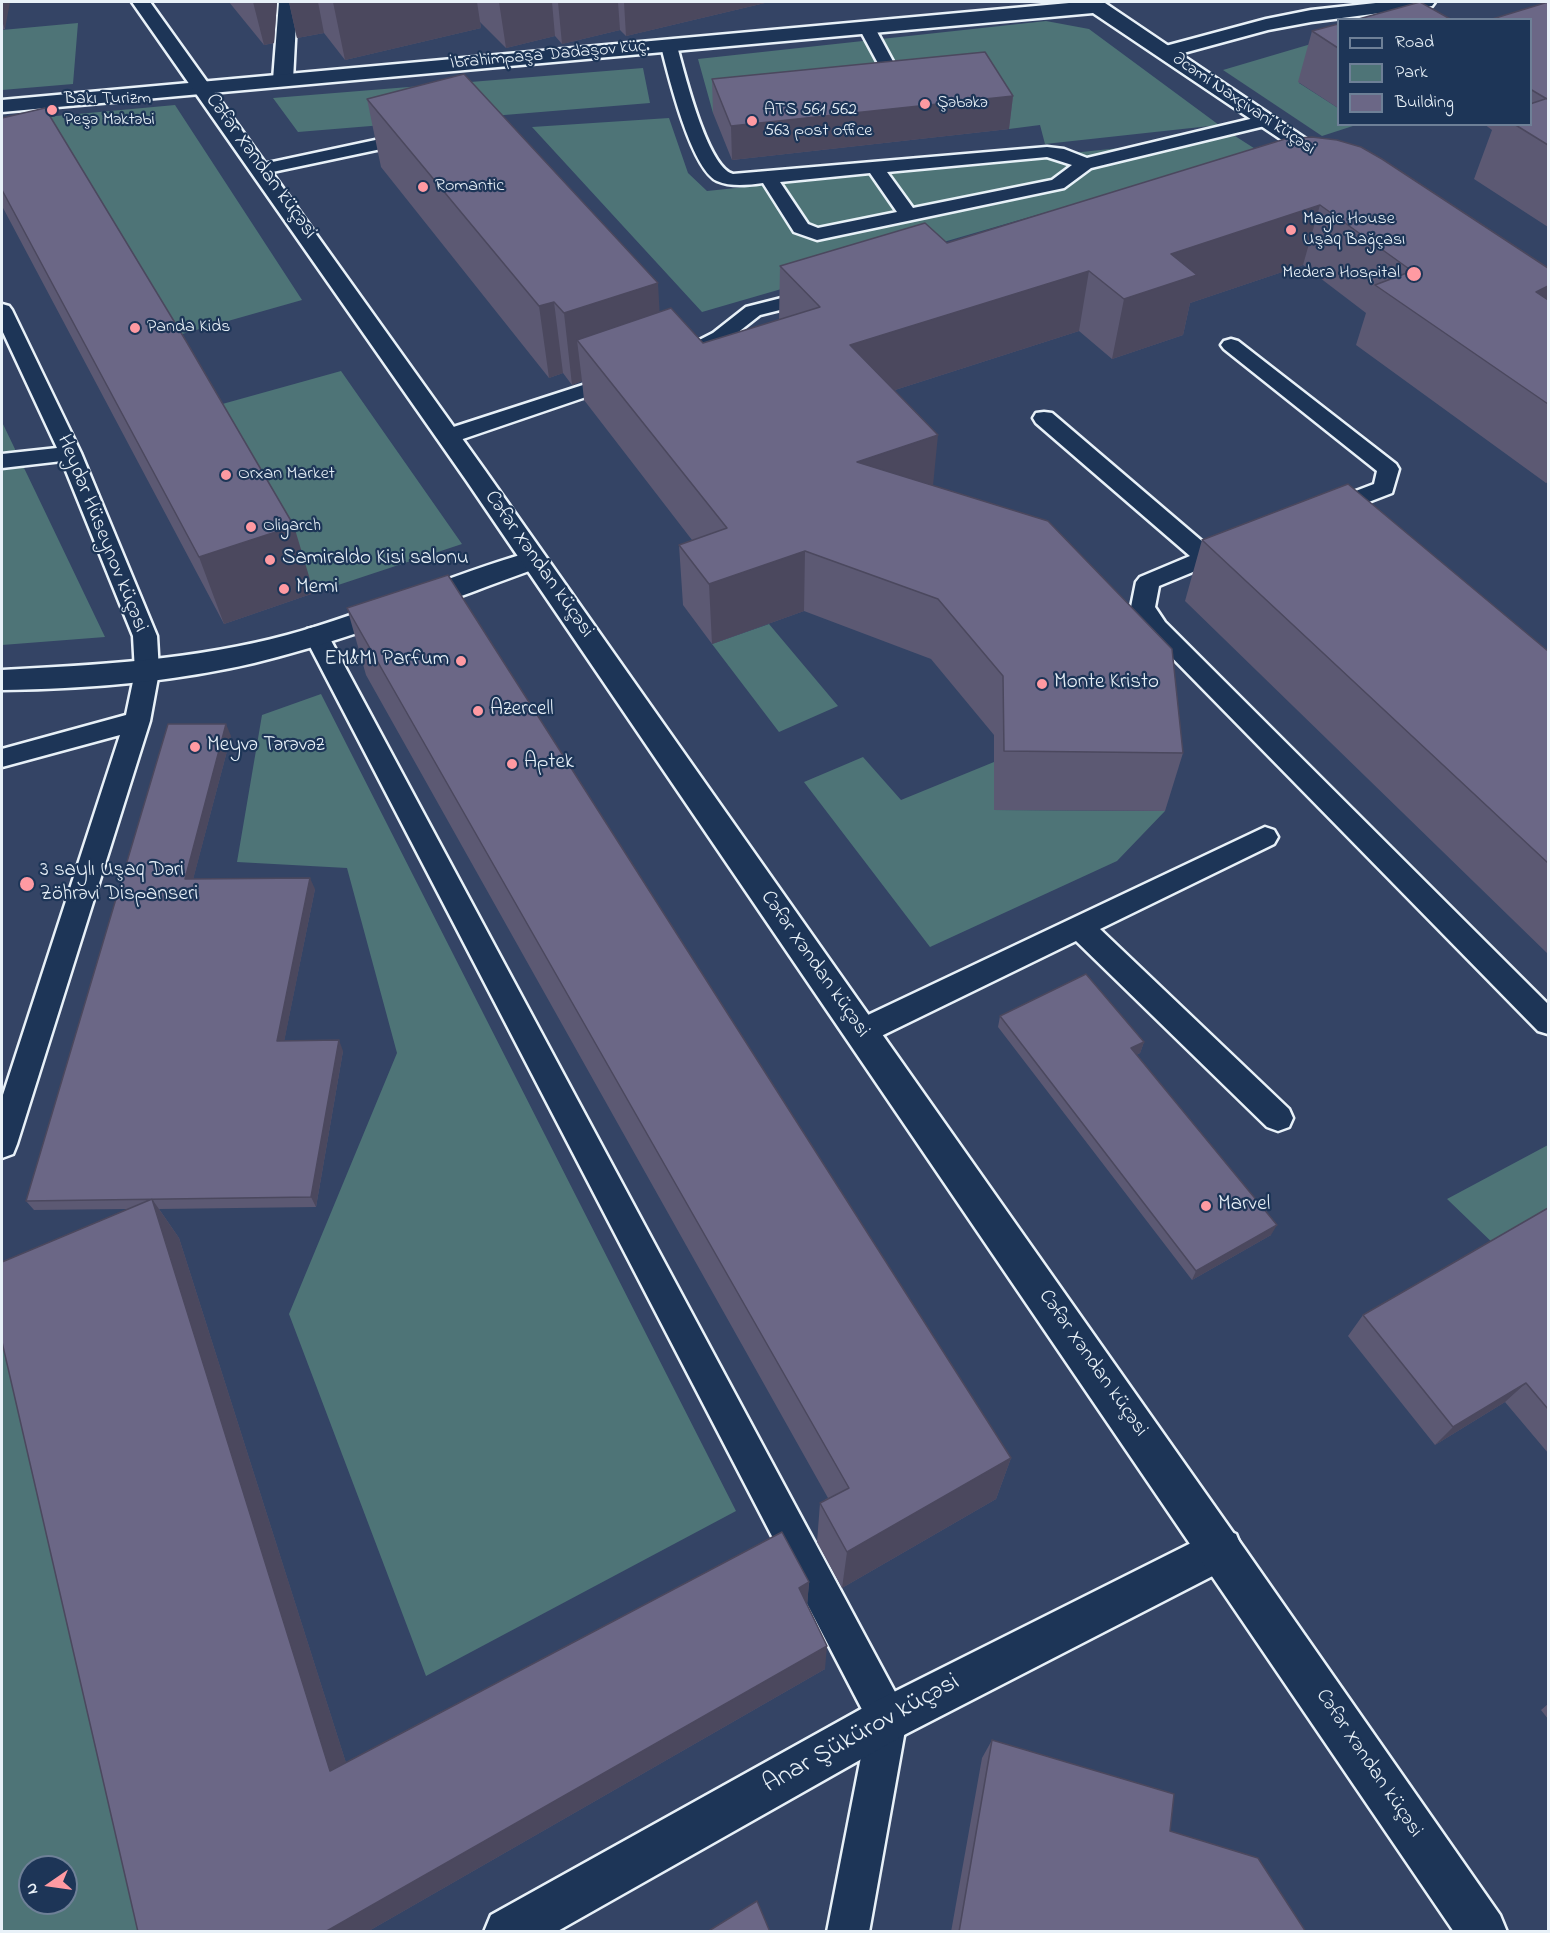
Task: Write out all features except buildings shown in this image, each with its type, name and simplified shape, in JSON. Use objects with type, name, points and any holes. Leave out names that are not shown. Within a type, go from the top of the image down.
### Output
[{"type":"street","name":"Cəfər Xəndan küçəsi","points":[[141,2],[263,169],[449,436],[1221,1549],[1483,1932]]},
{"type":"street","points":[[283,80],[288,2]]},
{"type":"street","points":[[1165,52],[1266,25],[1426,2]]},
{"type":"street","name":"İbrahimpaşa Dadaşov küç.","points":[[2,106],[867,28],[1094,4]]},
{"type":"street","name":"Əcəmi Naxçivani küçəsi","points":[[1094,4],[1350,176]]},
{"type":"street","points":[[2,680],[147,672],[254,653],[316,635],[534,560]]},
{"type":"street","name":"Anar Şükürov küçəsi","points":[[508,1932],[888,1719],[1221,1549]]},
{"type":"lane","points":[[1404,4],[1427,18]]},
{"type":"lane","points":[[867,28],[894,80]]},
{"type":"lane","points":[[669,46],[689,116],[712,167],[722,177],[740,180],[1047,152],[1058,153],[1085,164]]},
{"type":"lane","points":[[768,177],[801,228],[817,234],[1058,184],[1085,164],[1267,120]]},
{"type":"lane","points":[[263,169],[432,134]]},
{"type":"lane","points":[[1309,170],[1330,163]]},
{"type":"lane","points":[[875,167],[909,216]]},
{"type":"lane","points":[[667,362],[690,354],[720,337],[753,311],[833,291]]},
{"type":"lane","name":"Heydər Hüseynov küçəsi","points":[[2,310],[70,453],[145,636],[147,672],[137,721],[2,1144]]},
{"type":"lane","points":[[675,336],[690,354]]},
{"type":"lane","points":[[1231,345],[1388,469],[1384,488],[1307,518]]},
{"type":"lane","points":[[449,436],[634,374]]},
{"type":"lane","points":[[1044,418],[1207,558]]},
{"type":"lane","points":[[2,461],[70,453]]},
{"type":"lane","points":[[1251,540],[1148,582],[1143,607],[1157,628],[1548,1022]]},
{"type":"lane","points":[[316,635],[888,1719],[848,1932]]},
{"type":"lane","points":[[2,758],[137,721]]},
{"type":"lane","points":[[861,1032],[1264,837]]},
{"type":"lane","points":[[1079,927],[1278,1119]]},
{"type":"green space","points":[[1046,21],[1089,29],[1219,125],[1045,144],[1040,125],[1009,129],[981,85],[713,113],[698,59]]},
{"type":"green space","points":[[78,23],[73,84],[2,90],[2,30]]},
{"type":"green space","points":[[1337,36],[1299,83],[1337,107],[1337,126],[1353,126],[1322,136],[1223,70]]},
{"type":"green space","points":[[643,68],[650,103],[298,132],[273,98]]},
{"type":"green space","points":[[175,105],[302,300],[168,338],[2,121]]},
{"type":"green space","points":[[669,118],[688,173],[707,191],[1235,136],[1271,159],[1047,212],[702,312],[532,127]]},
{"type":"green space","points":[[341,371],[462,544],[314,593],[208,408]]},
{"type":"green space","points":[[2,422],[105,637],[2,645]]},
{"type":"green space","points":[[769,624],[838,706],[779,732],[712,644]]},
{"type":"green space","points":[[321,694],[736,1511],[426,1676],[289,1314],[397,1053],[347,868],[237,862],[262,715]]},
{"type":"green space","points":[[863,757],[901,800],[994,762],[994,810],[1165,811],[1117,861],[930,947],[804,782]]},
{"type":"green space","points":[[1548,1145],[1548,1219],[1498,1248],[1447,1199]]},
{"type":"green space","points":[[2,1307],[171,1931],[2,1932]]},
{"type":"place","name":"Şəbəkə","points":[[925,104]]},
{"type":"place","name":"Bakı Turizm Peşə Məktəbi","points":[[52,110]]},
{"type":"place","name":"ATS 561 562 563 post office","points":[[752,121]]},
{"type":"place","name":"Romantic","points":[[423,187]]},
{"type":"place","name":"Magic House Uşaq Bağçası","points":[[1291,230]]},
{"type":"place","name":"Medera Hospital","points":[[1414,274]]},
{"type":"place","name":"Panda Kids","points":[[135,328]]},
{"type":"place","name":"Orxan Market","points":[[226,475]]},
{"type":"place","name":"Oligarch","points":[[251,527]]},
{"type":"place","name":"Samiraldo Kisi salonu","points":[[270,560]]},
{"type":"place","name":"Memi","points":[[284,589]]},
{"type":"place","name":"EM&MI Parfum","points":[[461,661]]},
{"type":"place","name":"Monte Kristo","points":[[1042,684]]},
{"type":"place","name":"Azercell","points":[[478,711]]},
{"type":"place","name":"Meyvə Tərəvəz","points":[[195,747]]},
{"type":"place","name":"Aptek","points":[[512,764]]},
{"type":"place","name":"3 saylı Uşaq Dəri Zöhrəvi Dispanseri","points":[[27,884]]},
{"type":"place","name":"Marvel","points":[[1206,1206]]}]
